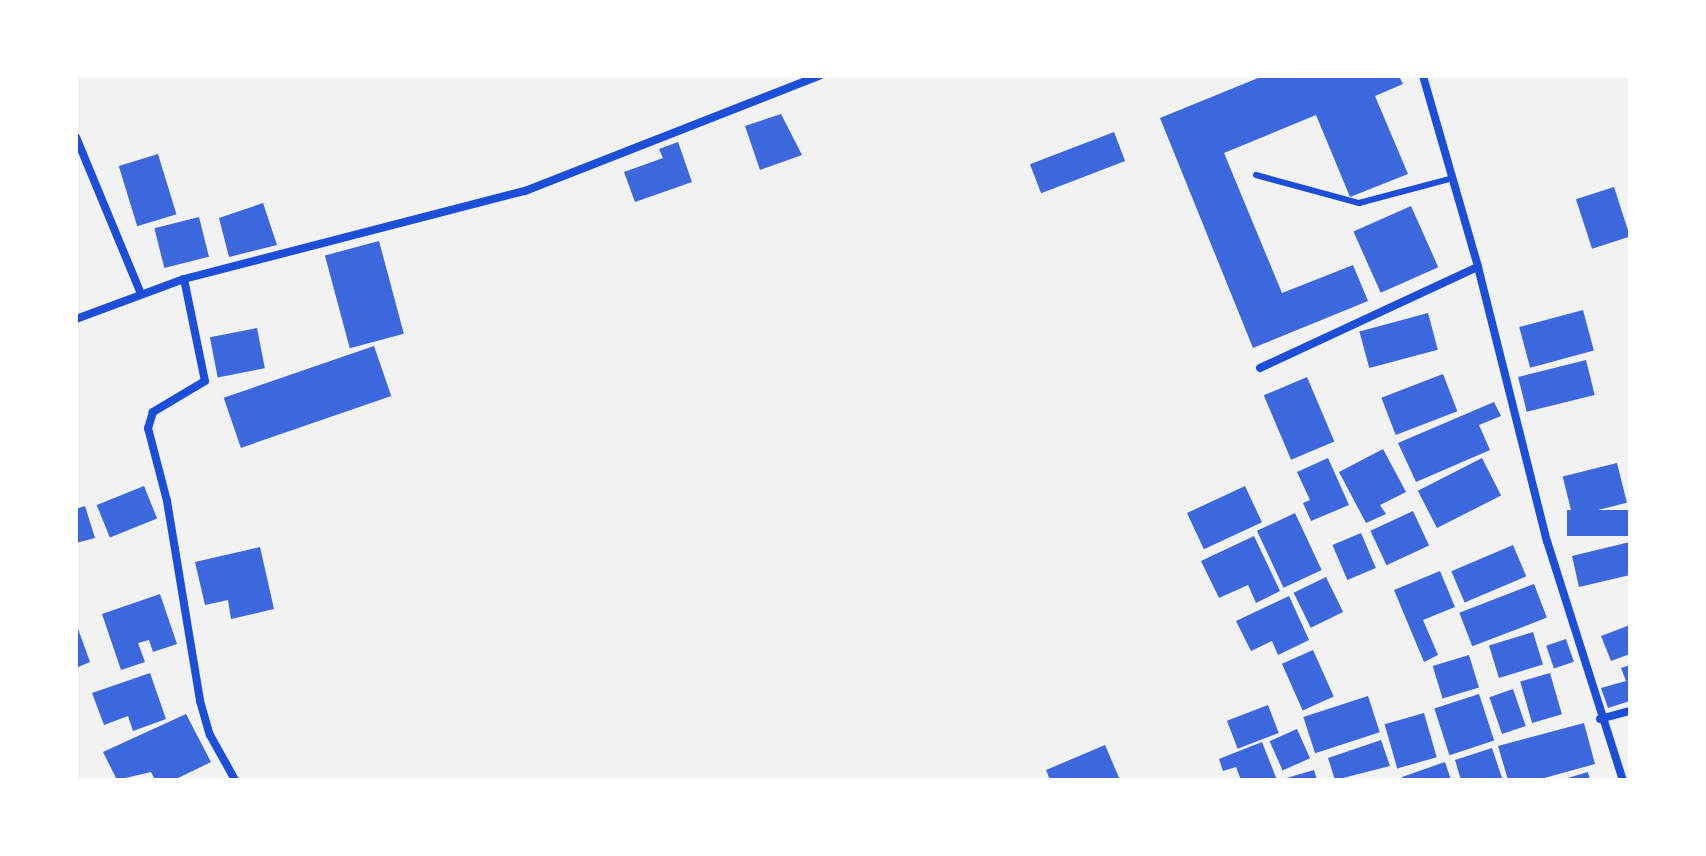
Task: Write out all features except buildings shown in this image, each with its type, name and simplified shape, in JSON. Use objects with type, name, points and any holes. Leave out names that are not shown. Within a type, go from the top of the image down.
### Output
[{"type":"street","points":[[76,319],[184,279],[525,191],[819,76]]},
{"type":"street","points":[[1423,76],[1478,267],[1547,541],[1600,719],[1623,780]]},
{"type":"street","points":[[76,137],[141,294]]},
{"type":"street","points":[[1260,368],[1478,267]]},
{"type":"street","points":[[184,279],[205,381],[153,412],[148,428],[167,501],[200,701],[210,735],[235,780]]},
{"type":"street","points":[[1600,719],[1630,711]]},
{"type":"lane","points":[[1256,175],[1359,203],[1453,178]]}]
